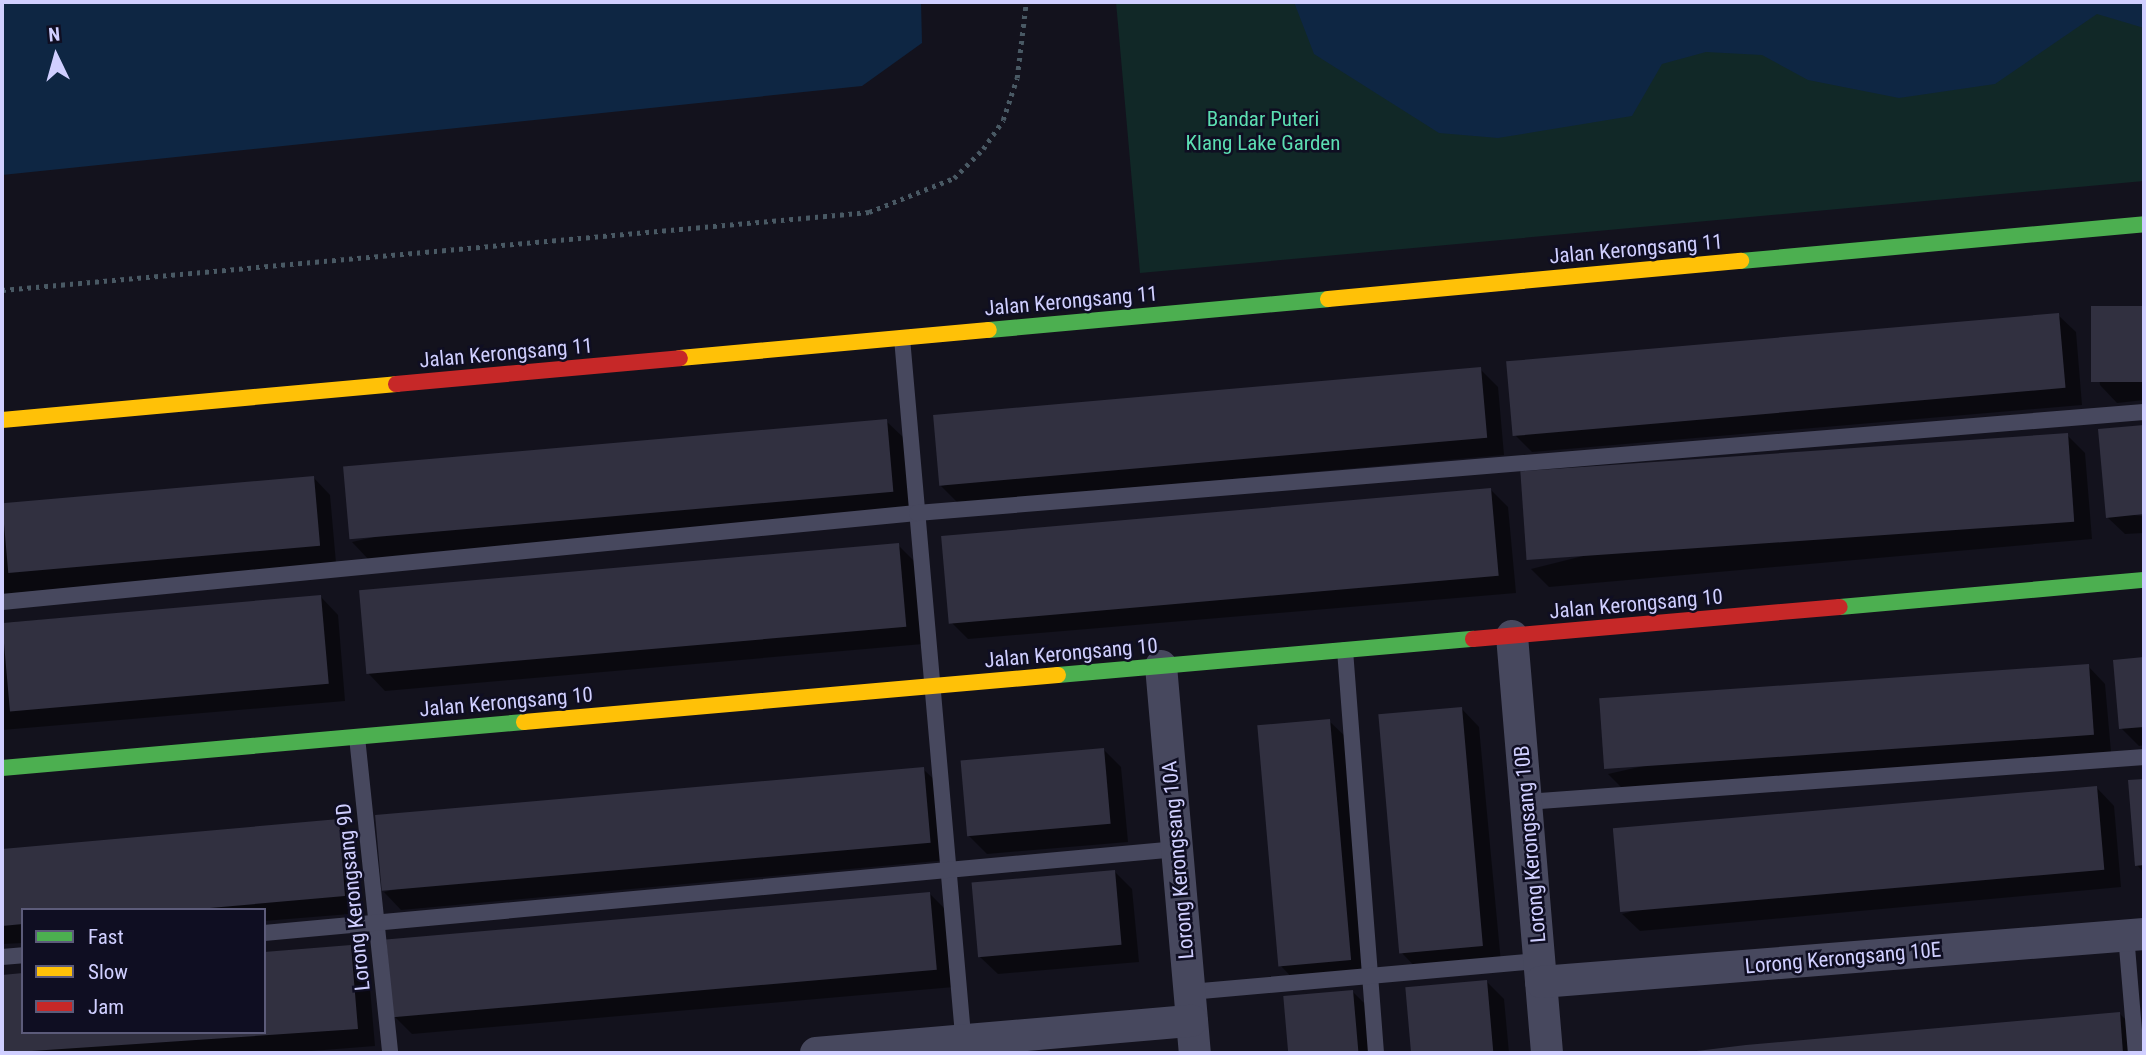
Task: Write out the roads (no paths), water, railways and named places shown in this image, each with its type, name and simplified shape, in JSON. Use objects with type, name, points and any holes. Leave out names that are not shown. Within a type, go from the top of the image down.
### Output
[{"type":"street","name":"Jalan Kerongsang 11","points":[[2,420],[2144,224]]},
{"type":"street","name":"Jalan Kerongsang 10","points":[[2,768],[2144,580]]},
{"type":"street","name":"Lorong Kerongsang 10B","points":[[1512,636],[1547,1053]]},
{"type":"street","name":"Lorong Kerongsang 10A","points":[[1161,666],[1195,1053]]},
{"type":"street","name":"Lorong Kerongsang 10E","points":[[1541,972],[2135,934]]},
{"type":"street","points":[[816,1053],[964,1047],[1191,1007]]},
{"type":"lane","points":[[902,338],[951,870],[964,1047]]},
{"type":"lane","points":[[2,602],[917,513],[2144,412]]},
{"type":"lane","points":[[1345,650],[1376,1053]]},
{"type":"lane","name":"Lorong Kerongsang 9D","points":[[357,737],[390,1053]]},
{"type":"lane","points":[[1526,802],[2144,757]]},
{"type":"lane","points":[[266,933],[1177,849]]},
{"type":"lane","points":[[2135,934],[2136,1053]]},
{"type":"lane","points":[[2,957],[21,955]]},
{"type":"lane","points":[[1191,1007],[1369,976],[1541,972]]},
{"type":"water","points":[[2,2],[921,2],[922,43],[862,86],[2,175]]},
{"type":"water","points":[[1294,2],[2144,2],[2144,28],[2097,14],[1995,84],[1899,98],[1808,80],[1762,55],[1706,52],[1662,64],[1632,116],[1498,138],[1439,133],[1314,54]]},
{"type":"park label","name":"Bandar Puteri Klang Lake Garden","points":[[1263,131]]}]
